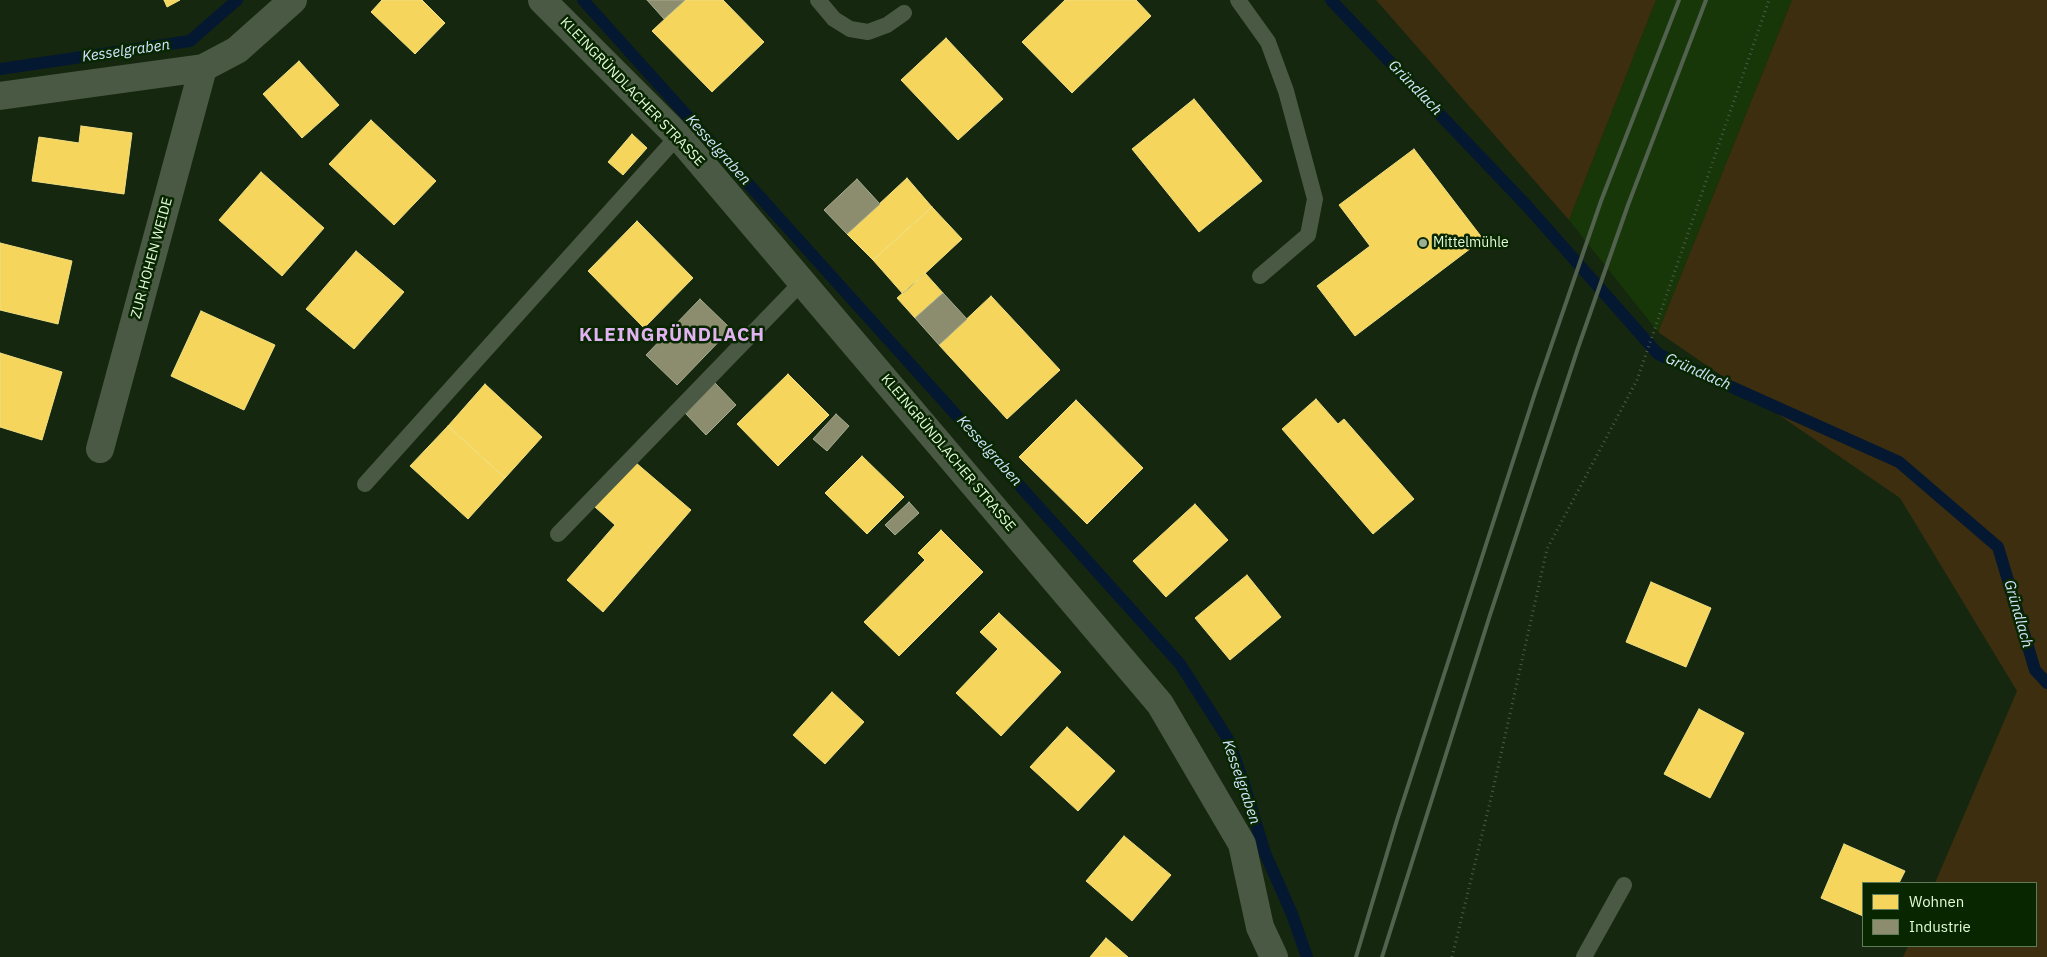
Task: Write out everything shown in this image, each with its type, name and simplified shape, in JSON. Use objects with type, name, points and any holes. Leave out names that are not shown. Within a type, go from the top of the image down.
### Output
[{"type":"street","points":[[0,96],[203,68],[237,50],[293,0]]},
{"type":"street","name":"KLEINGRÜNDLACHER STRASSE","points":[[542,0],[678,136],[1160,704],[1242,844],[1260,927],[1274,957]]},
{"type":"street","name":"ZUR HOHEN WEIDE","points":[[100,449],[203,68]]},
{"type":"lane","points":[[818,0],[834,18],[850,29],[868,32],[887,25],[904,13]]},
{"type":"lane","points":[[1238,0],[1268,42],[1286,91],[1316,199],[1308,235],[1260,276]]},
{"type":"lane","points":[[365,484],[678,136]]},
{"type":"lane","points":[[558,534],[802,282]]},
{"type":"lane","points":[[1584,957],[1624,885]]},
{"type":"path","points":[[1452,957],[1492,794],[1547,549],[1637,380],[1769,0]]},
{"type":"shaded area","points":[[1376,0],[1656,0],[1569,220]]},
{"type":"shaded area","points":[[1656,0],[1792,0],[1658,332],[1569,220]]},
{"type":"shaded area","points":[[1792,0],[2047,0],[2047,957],[1903,957],[1908,947],[2037,947],[2037,882],[1935,882],[2017,691],[1900,498],[1658,332]]},
{"type":"building: Wohnen","points":[[164,0],[180,0],[167,7]]},
{"type":"building: Wohnen","points":[[382,0],[422,0],[445,23],[415,54],[371,12]]},
{"type":"building: Wohnen","points":[[685,0],[723,0],[764,42],[712,92],[652,31]]},
{"type":"building: Wohnen","points":[[1065,0],[1136,0],[1151,16],[1072,93],[1022,42]]},
{"type":"building: Wohnen","points":[[946,38],[1003,99],[958,140],[901,80]]},
{"type":"building: Wohnen","points":[[299,61],[339,105],[302,138],[263,94]]},
{"type":"building: Wohnen","points":[[1194,99],[1262,181],[1199,232],[1132,149]]},
{"type":"building: Wohnen","points":[[371,120],[436,181],[394,225],[329,164]]},
{"type":"building: Wohnen","points":[[81,126],[132,133],[124,194],[32,181],[39,137],[79,143]]},
{"type":"building: Wohnen","points":[[632,134],[647,148],[623,175],[608,162]]},
{"type":"building: Wohnen","name":"Mittelmühle","points":[[1414,149],[1483,239],[1355,336],[1317,286],[1370,246],[1339,205]]},
{"type":"building: Wohnen","points":[[261,172],[324,228],[282,276],[219,220]]},
{"type":"building: Wohnen","points":[[907,178],[932,207],[873,260],[847,234]]},
{"type":"building: Wohnen","points":[[932,207],[962,239],[903,294],[873,260]]},
{"type":"building: Wohnen","points":[[637,221],[693,278],[644,328],[588,271]]},
{"type":"building: Wohnen","points":[[0,243],[72,261],[58,324],[0,310]]},
{"type":"building: Wohnen","points":[[356,251],[404,292],[354,349],[306,309]]},
{"type":"building: Wohnen","points":[[925,273],[943,293],[915,318],[897,298]]},
{"type":"building: Wohnen","points":[[991,296],[1060,370],[1007,419],[939,345]]},
{"type":"building: Wohnen","points":[[201,311],[275,345],[244,410],[171,376]]},
{"type":"building: Wohnen","points":[[0,353],[62,372],[42,440],[0,427]]},
{"type":"building: Wohnen","points":[[788,374],[829,415],[778,466],[737,424]]},
{"type":"building: Wohnen","points":[[485,384],[542,437],[505,478],[448,426]]},
{"type":"building: Wohnen","points":[[1316,399],[1338,424],[1344,419],[1414,499],[1373,534],[1282,429]]},
{"type":"building: Wohnen","points":[[1076,400],[1143,468],[1087,524],[1019,457]]},
{"type":"building: Wohnen","points":[[448,426],[505,478],[468,519],[410,466]]},
{"type":"building: Wohnen","points":[[862,456],[904,497],[867,534],[825,493]]},
{"type":"building: Wohnen","points":[[635,462],[691,510],[603,612],[567,580],[615,525],[595,507]]},
{"type":"building: Wohnen","points":[[1195,504],[1228,540],[1166,597],[1133,561]]},
{"type":"building: Wohnen","points":[[941,530],[983,572],[899,656],[864,622],[925,560],[918,553]]},
{"type":"building: Wohnen","points":[[1247,575],[1281,617],[1230,660],[1195,618]]},
{"type":"building: Wohnen","points":[[1651,582],[1711,608],[1686,667],[1626,642]]},
{"type":"building: Wohnen","points":[[999,613],[1061,672],[1001,736],[956,693],[998,649],[980,632]]},
{"type":"building: Wohnen","points":[[832,692],[864,722],[825,764],[793,735]]},
{"type":"building: Wohnen","points":[[1699,709],[1744,733],[1710,798],[1664,774]]},
{"type":"building: Wohnen","points":[[1067,727],[1115,771],[1078,811],[1030,767]]},
{"type":"building: Wohnen","points":[[1124,836],[1171,875],[1132,921],[1086,881]]},
{"type":"building: Wohnen","points":[[1844,844],[1905,871],[1900,882],[1862,882],[1862,916],[1821,898]]},
{"type":"building: Wohnen","points":[[1106,938],[1128,957],[1090,957]]},
{"type":"building: Industrie","points":[[647,0],[685,0],[664,19]]},
{"type":"building: Industrie","points":[[857,179],[880,204],[847,234],[824,210]]},
{"type":"building: Industrie","points":[[943,293],[967,319],[939,345],[915,318]]},
{"type":"building: Industrie","points":[[700,299],[731,329],[677,385],[646,355]]},
{"type":"building: Industrie","points":[[715,383],[736,405],[706,435],[685,413]]},
{"type":"building: Industrie","points":[[836,414],[849,426],[827,451],[813,439]]},
{"type":"building: Industrie","points":[[909,502],[919,513],[895,535],[885,525]]},
{"type":"waterway","name":"Kesselgraben","points":[[0,69],[190,41],[237,0]]},
{"type":"waterway","name":"Kesselgraben","points":[[583,0],[1180,664],[1228,739],[1265,853],[1292,914],[1307,957]]},
{"type":"waterway","name":"Gründlach","points":[[1331,0],[1527,206],[1658,354],[1899,462],[1998,547],[2035,670],[2047,683]]},
{"type":"railway","points":[[1356,957],[1397,820],[1536,390],[1601,201],[1679,0]]},
{"type":"railway","points":[[1382,957],[1490,615],[1578,348],[1628,205],[1706,0]]},
{"type":"place","name":"Mittelmühle","points":[[1423,243]]},
{"type":"district","name":"KLEINGRÜNDLACH","points":[[672,336]]}]
